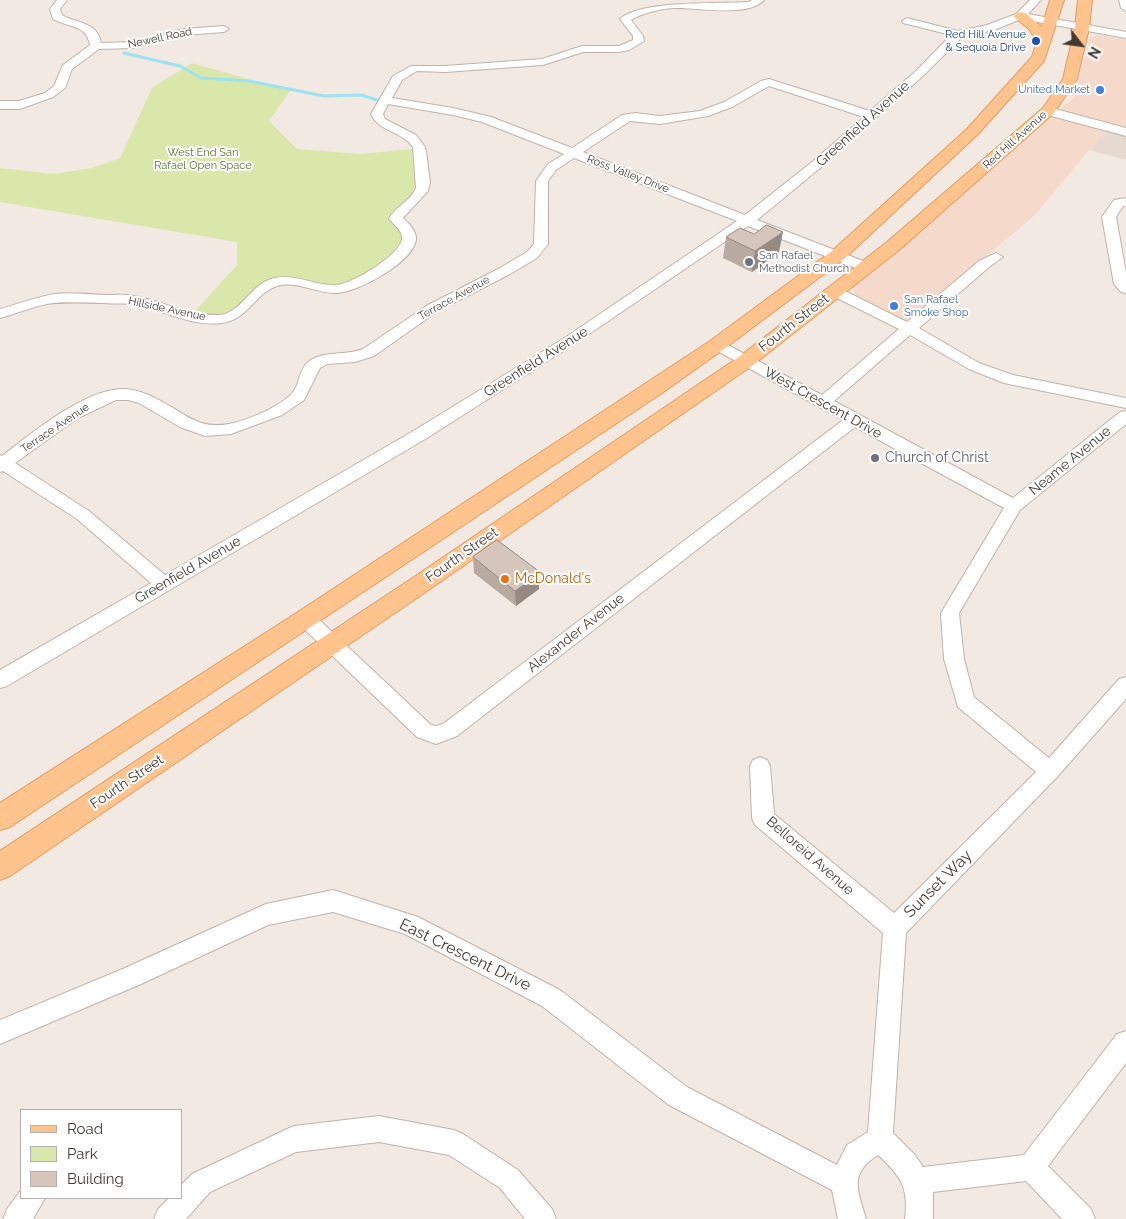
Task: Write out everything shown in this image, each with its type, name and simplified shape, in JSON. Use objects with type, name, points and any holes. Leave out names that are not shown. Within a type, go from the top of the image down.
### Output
[{"type":"main road","name":"Red Hill Avenue","points":[[914,228],[1048,111],[1070,79],[1082,28],[1085,0]]},
{"type":"main road","points":[[1044,40],[1056,1]]},
{"type":"main road","points":[[1056,1],[1070,23],[1082,28]]},
{"type":"main road","points":[[1020,16],[1034,26],[1044,40]]},
{"type":"main road","name":"Fourth Street","points":[[0,818],[306,620],[717,345],[838,255],[972,132],[1039,58],[1044,40]]},
{"type":"main road","name":"Fourth Street","points":[[0,867],[746,361],[914,228]]},
{"type":"street","points":[[0,105],[20,105],[49,95],[59,88],[67,66],[96,46],[95,39],[90,30],[57,17],[55,10],[62,0]]},
{"type":"street","points":[[445,68],[543,62],[556,60],[582,49],[619,49],[629,47],[639,41],[638,36],[625,19],[627,16],[671,5],[725,8],[752,5],[759,0]]},
{"type":"street","points":[[907,21],[958,34],[990,28],[1020,16],[1036,0]]},
{"type":"street","points":[[1124,0],[1126,8]]},
{"type":"street","points":[[1020,16],[1082,28],[1125,32]]},
{"type":"street","name":"Newell Road","points":[[96,46],[133,45],[184,32],[224,29]]},
{"type":"street","name":"Greenfield Avenue","points":[[0,680],[446,418],[571,340],[748,220],[816,165],[920,73],[958,34]]},
{"type":"street","name":"Hillside Avenue","points":[[0,314],[40,301],[63,298],[135,300],[206,318],[225,319],[234,314],[273,282],[282,281],[329,289],[341,289],[357,284],[387,264],[404,249],[409,241],[408,234],[396,219],[398,214],[420,194],[423,188],[419,148],[401,130],[383,123],[377,114],[397,78],[410,70],[445,68]]},
{"type":"street","name":"Terrace Avenue","points":[[1,464],[85,407],[115,395],[126,394],[149,401],[194,429],[200,430],[229,429],[275,412],[298,397],[310,368],[319,362],[348,359],[373,350],[419,316],[532,255],[541,244],[542,181],[552,167],[626,118],[632,116],[662,120],[706,114],[737,102],[765,83],[778,84],[871,115]]},
{"type":"street","name":"Ross Valley Drive","points":[[385,100],[488,118],[866,267]]},
{"type":"street","points":[[1048,111],[1126,132]]},
{"type":"street","points":[[1126,202],[1119,203],[1109,217],[1121,284],[1126,289]]},
{"type":"street","points":[[822,403],[984,264],[996,257]]},
{"type":"street","points":[[834,291],[908,328],[974,366],[1010,380],[1126,403]]},
{"type":"street","name":"West Crescent Drive","points":[[717,345],[1014,506]]},
{"type":"street","name":"Neame Avenue","points":[[1014,506],[1126,416]]},
{"type":"street","name":"Alexander Avenue","points":[[306,620],[424,731],[436,735],[450,730],[853,420]]},
{"type":"street","points":[[1,464],[83,515],[164,584]]},
{"type":"street","points":[[1014,506],[950,613],[954,660],[965,701],[1050,771]]},
{"type":"street","name":"Sunset Way","points":[[880,1139],[895,928],[1050,771],[1126,685]]},
{"type":"street","name":"Belloreid Avenue","points":[[760,766],[763,818],[895,928]]},
{"type":"street","name":"East Crescent Drive","points":[[0,1032],[133,976],[266,915],[333,901],[410,925],[551,998],[678,1096],[843,1182]]},
{"type":"street","points":[[918,1181],[1031,1167],[1126,1043]]},
{"type":"street","points":[[168,1219],[201,1183],[294,1140],[379,1129],[454,1142],[509,1179],[542,1219]]},
{"type":"street","points":[[852,1219],[843,1182],[856,1154],[880,1139],[902,1157],[918,1181],[919,1219]]},
{"type":"street","points":[[1031,1167],[1082,1219]]},
{"type":"street","points":[[17,1219],[31,1199]]},
{"type":"shaded area","points":[[1096,35],[1126,39],[1126,129],[1058,111],[1074,97],[1090,37]]},
{"type":"shaded area","points":[[1054,116],[1105,131],[1035,215],[907,323],[856,297],[853,287]]},
{"type":"shaded area","points":[[1105,131],[1126,136],[1126,160],[1089,150]]},
{"type":"green space","name":"West End San Rafael Open Space","points":[[192,63],[290,91],[269,121],[297,149],[361,154],[419,148],[420,194],[398,214],[405,228],[404,249],[341,289],[281,281],[225,319],[196,310],[237,265],[237,242],[0,202],[0,168],[53,174],[92,168],[120,158],[152,88]]},
{"type":"building","points":[[767,225],[783,232],[755,251],[726,237],[740,228],[754,234]]},
{"type":"building","points":[[497,540],[536,569],[539,574],[515,591],[473,557]]},
{"type":"waterway","points":[[124,53],[180,66],[201,78],[249,81],[324,96],[361,95],[380,101]]},
{"type":"place","name":"Red Hill Avenue & Sequoia Drive","points":[[1036,41]]},
{"type":"place","name":"United Market","points":[[1100,90]]},
{"type":"place","name":"San Rafael Methodist Church","points":[[749,262]]},
{"type":"place","name":"San Rafael Smoke Shop","points":[[894,306]]},
{"type":"place","name":"Church of Christ","points":[[875,458]]},
{"type":"place","name":"McDonald's","points":[[505,579]]}]
